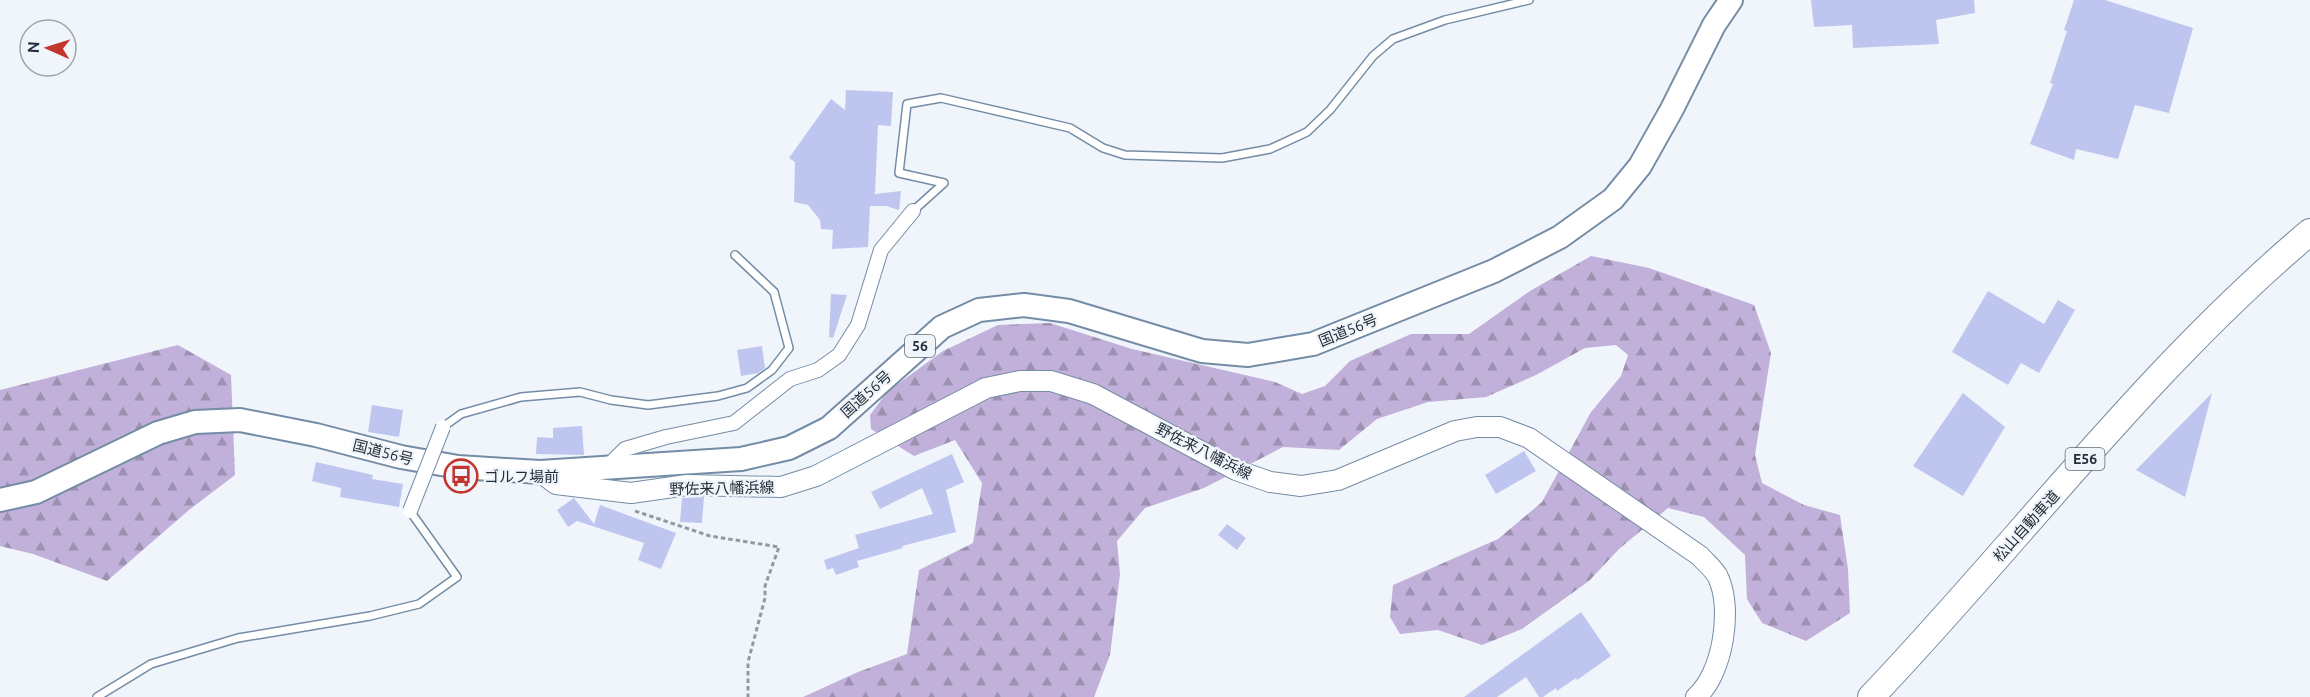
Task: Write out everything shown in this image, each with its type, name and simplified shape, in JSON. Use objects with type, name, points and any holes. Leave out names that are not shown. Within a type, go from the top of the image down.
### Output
[{"type":"highway","name":"国道56号","points":[[0,500],[36,492],[158,433],[195,422],[240,420],[316,435],[401,457],[458,467],[540,472],[741,459],[789,448],[829,428],[942,327],[979,310],[1024,305],[1069,311],[1202,351],[1248,355],[1313,344],[1494,271],[1560,237],[1613,199],[1640,166],[1672,109],[1714,25],[1731,0]]},
{"type":"highway","name":"松山自動車道","points":[[1871,697],[2170,364],[2276,260],[2310,232]]},
{"type":"main road","name":"野佐来八幡浜線","points":[[540,472],[556,484],[631,493],[687,485],[781,487],[816,476],[986,388],[1020,381],[1051,381],[1093,394],[1236,470],[1270,483],[1301,486],[1338,480],[1455,431],[1477,427],[1500,427],[1529,438],[1700,556],[1718,577],[1725,610],[1724,637],[1718,663],[1696,697]]},
{"type":"street","points":[[606,469],[626,449],[666,437],[734,423],[790,379],[818,370],[838,355],[858,326],[881,250],[913,211]]},
{"type":"street","points":[[410,511],[443,427]]},
{"type":"lane","points":[[913,211],[944,183],[899,173],[907,104],[941,98],[1070,128],[1103,148],[1125,155],[1222,158],[1270,149],[1307,132],[1330,110],[1374,56],[1393,39],[1445,20],[1529,0]]},
{"type":"lane","points":[[443,427],[461,414],[521,397],[580,392],[610,400],[648,405],[718,396],[747,388],[772,370],[789,348],[774,292],[735,255]]},
{"type":"lane","points":[[97,697],[151,664],[238,638],[370,616],[419,604],[457,577],[410,511]]},
{"type":"path","points":[[627,508],[710,536],[779,547],[765,585],[765,598],[748,662],[748,697]]},
{"type":"green space","points":[[1591,256],[1649,268],[1754,305],[1771,353],[1755,455],[1762,483],[1804,505],[1840,515],[1848,569],[1850,613],[1806,641],[1762,623],[1747,599],[1745,555],[1704,517],[1668,508],[1619,549],[1589,581],[1522,629],[1482,645],[1438,630],[1400,634],[1390,617],[1393,585],[1498,539],[1542,502],[1591,412],[1621,376],[1628,355],[1616,345],[1585,348],[1536,375],[1486,397],[1428,402],[1377,419],[1339,450],[1283,447],[1204,488],[1145,508],[1117,541],[1120,574],[1110,655],[1094,697],[803,697],[858,672],[907,654],[919,570],[973,543],[982,483],[955,440],[914,456],[871,429],[870,415],[887,392],[943,351],[998,325],[1050,323],[1132,349],[1275,382],[1302,394],[1325,386],[1350,361],[1411,334],[1469,334],[1530,291]]},
{"type":"green space","points":[[178,345],[231,375],[235,475],[189,510],[107,581],[33,554],[0,546],[0,390]]},
{"type":"building","points":[[1811,0],[1974,0],[1975,13],[1936,20],[1939,44],[1853,48],[1852,25],[1814,27]]},
{"type":"building","points":[[2074,0],[2105,0],[2193,28],[2169,113],[2135,105],[2118,159],[2076,149],[2074,160],[2030,144],[2053,84],[2050,83],[2067,31],[2064,30]]},
{"type":"building","points":[[846,90],[893,92],[891,126],[878,125],[875,194],[901,191],[899,210],[886,206],[870,206],[868,247],[832,249],[833,230],[821,229],[820,220],[808,205],[794,202],[795,162],[789,158],[831,99],[845,110]]},
{"type":"building","points":[[1988,291],[2044,324],[2058,300],[2075,310],[2039,373],[2021,363],[2008,385],[1952,352]]},
{"type":"building","points":[[831,294],[847,295],[833,338],[829,337]]},
{"type":"building","points":[[762,346],[765,368],[758,373],[741,376],[737,350]]},
{"type":"building","points":[[1963,393],[2005,427],[1963,496],[1913,466]]},
{"type":"building","points":[[2212,393],[2185,497],[2136,470]]},
{"type":"building","points":[[372,405],[403,410],[399,437],[368,432]]},
{"type":"building","points":[[582,426],[584,455],[536,454],[537,437],[553,438],[553,428]]},
{"type":"building","points":[[1524,451],[1536,471],[1496,494],[1485,475]]},
{"type":"building","points":[[952,454],[964,482],[946,490],[956,532],[857,561],[859,567],[836,575],[833,568],[827,570],[824,560],[859,548],[855,535],[933,514],[922,488],[880,509],[871,492]]},
{"type":"building","points":[[316,462],[373,475],[372,479],[403,484],[399,507],[340,497],[341,488],[312,481]]},
{"type":"building","points":[[704,497],[702,523],[680,522],[682,498]]},
{"type":"building","points":[[574,498],[594,524],[600,505],[676,533],[661,569],[638,560],[644,543],[577,521],[568,527],[557,510]]},
{"type":"building","points":[[1227,524],[1246,538],[1237,550],[1218,535]]},
{"type":"building","points":[[1581,612],[1611,656],[1577,680],[1576,678],[1543,697],[1539,697],[1526,677],[1497,697],[1464,697]]},
{"type":"place","name":"ゴルフ場前","points":[[461,476]]}]
